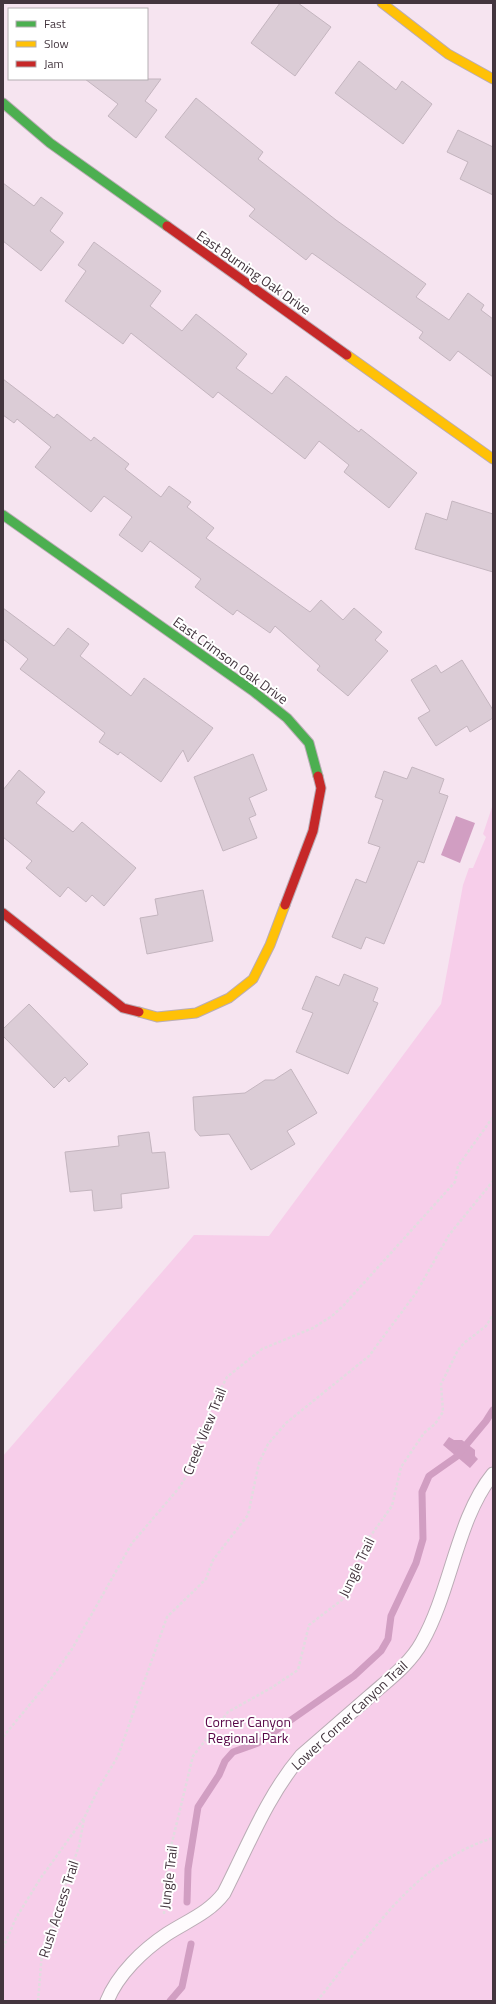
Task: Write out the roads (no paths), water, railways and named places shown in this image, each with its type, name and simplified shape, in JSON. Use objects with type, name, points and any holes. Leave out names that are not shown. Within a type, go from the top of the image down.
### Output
[{"type":"street","points":[[382,3],[448,54],[493,79]]},
{"type":"street","name":"East Burning Oak Drive","points":[[3,103],[50,143],[493,459]]},
{"type":"street","name":"East Crimson Oak Drive","points":[[3,515],[253,691],[287,718],[309,743],[321,788],[314,831],[270,946],[252,979],[229,998],[196,1013],[157,1017],[123,1008],[3,913]]},
{"type":"lane","name":"Lower Corner Canyon Trail","points":[[108,2001],[120,1979],[134,1962],[166,1935],[216,1904],[224,1893],[277,1788],[288,1771],[301,1756],[396,1673],[422,1642],[438,1608],[474,1507],[485,1484],[493,1474]]},
{"type":"waterway","points":[[187,1902],[188,1869],[198,1807],[219,1775],[225,1761],[233,1752],[258,1743],[354,1676],[381,1651],[388,1639],[391,1616],[416,1563],[423,1539],[422,1492],[429,1476],[456,1457],[486,1421],[493,1410]]},
{"type":"waterway","points":[[170,2001],[182,1987],[191,1944]]},
{"type":"park label","name":"Corner Canyon Regional Park","points":[[248,1730]]}]
